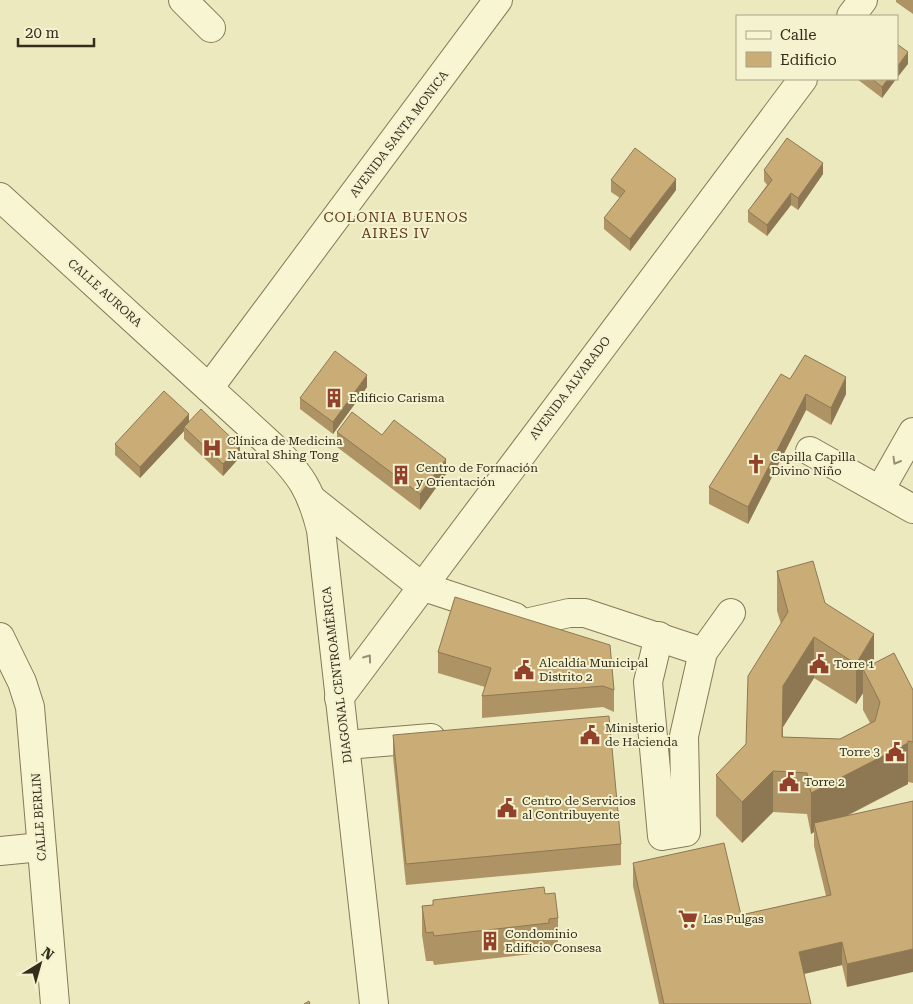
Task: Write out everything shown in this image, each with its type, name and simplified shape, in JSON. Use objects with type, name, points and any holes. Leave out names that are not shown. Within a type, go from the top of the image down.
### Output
[{"type":"street","points":[[183,0],[210,28]]},
{"type":"street","name":"AVENIDA SANTA MONICA","points":[[209,388],[498,0]]},
{"type":"street","points":[[851,15],[863,0]]},
{"type":"street","name":"AVENIDA ALVARADO","points":[[339,698],[421,586],[802,80]]},
{"type":"street","name":"CALLE AURORA","points":[[0,197],[209,388]]},
{"type":"street","name":"DIAGONAL CENTROAMÉRICA","points":[[209,388],[290,464],[314,501],[321,530],[374,1004]]},
{"type":"street","points":[[880,490],[913,432]]},
{"type":"street","points":[[810,451],[913,508]]},
{"type":"street","points":[[314,501],[421,586],[610,647]]},
{"type":"street","points":[[530,622],[569,613],[585,612],[703,652]]},
{"type":"street","points":[[659,636],[648,682],[662,836],[686,832],[684,736],[703,652],[731,613]]},
{"type":"street","name":"CALLE BERLIN","points":[[0,637],[22,682],[30,707],[55,1004]]},
{"type":"street","points":[[346,745],[455,736]]},
{"type":"street","points":[[0,851],[41,848]]},
{"type":"building","points":[[898,45],[908,52],[898,66]]},
{"type":"building","points":[[873,80],[887,80],[882,87]]},
{"type":"building","points":[[787,138],[823,163],[798,198],[791,193],[767,225],[748,211],[772,180],[764,170]]},
{"type":"building","points":[[635,148],[676,179],[630,239],[604,218],[625,191],[611,180]]},
{"type":"building","name":"Edificio Carisma","points":[[335,351],[367,375],[333,422],[300,398]]},
{"type":"building","name":"Capilla Capilla Divino Niño","points":[[805,355],[846,377],[831,408],[806,394],[748,507],[709,487],[781,374],[790,379]]},
{"type":"building","points":[[164,391],[189,414],[140,467],[115,444]]},
{"type":"building","points":[[201,409],[240,446],[223,464],[184,427]]},
{"type":"building","points":[[352,412],[382,435],[394,420],[446,459],[420,494],[337,432]]},
{"type":"building","points":[[813,561],[825,603],[874,634],[856,664],[814,637],[783,686],[782,737],[840,739],[875,721],[880,702],[863,669],[894,653],[913,690],[913,742],[908,741],[908,743],[811,793],[807,773],[773,771],[742,802],[716,775],[746,744],[748,676],[788,612],[777,571]]},
{"type":"building","points":[[455,597],[610,645],[614,690],[603,686],[482,696],[491,668],[438,652]]},
{"type":"building","name":"Centro de Servicios al Contribuyente","points":[[609,716],[621,844],[406,864],[393,735]]},
{"type":"building","points":[[913,801],[913,949],[847,964],[842,942],[799,952],[811,1004],[664,1004],[633,863],[724,843],[741,915],[831,895],[814,823]]},
{"type":"building","points":[[544,887],[545,894],[555,893],[558,918],[549,919],[549,923],[434,936],[433,932],[426,933],[422,906],[433,905],[433,900]]},
{"type":"place","name":"Edificio Carisma","points":[[334,398]]},
{"type":"place","name":"Clínica de Medicina Natural Shing Tong","points":[[212,448]]},
{"type":"place","name":"Capilla Capilla Divino Niño","points":[[756,464]]},
{"type":"place","name":"Centro de Formación y Orientación","points":[[401,475]]},
{"type":"place","name":"Torre 1","points":[[819,664]]},
{"type":"place","name":"Alcaldía Municipal Distrito 2","points":[[524,670]]},
{"type":"place","name":"Ministerio de Hacienda","points":[[590,735]]},
{"type":"place","name":"Torre 3","points":[[895,752]]},
{"type":"place","name":"Torre 2","points":[[789,782]]},
{"type":"place","name":"Centro de Servicios al Contribuyente","points":[[507,808]]},
{"type":"place","name":"Las Pulgas","points":[[688,919]]},
{"type":"place","name":"Condominio Edificio Consesa","points":[[490,941]]},
{"type":"district","name":"COLONIA BUENOS AIRES IV","points":[[396,226]]}]
